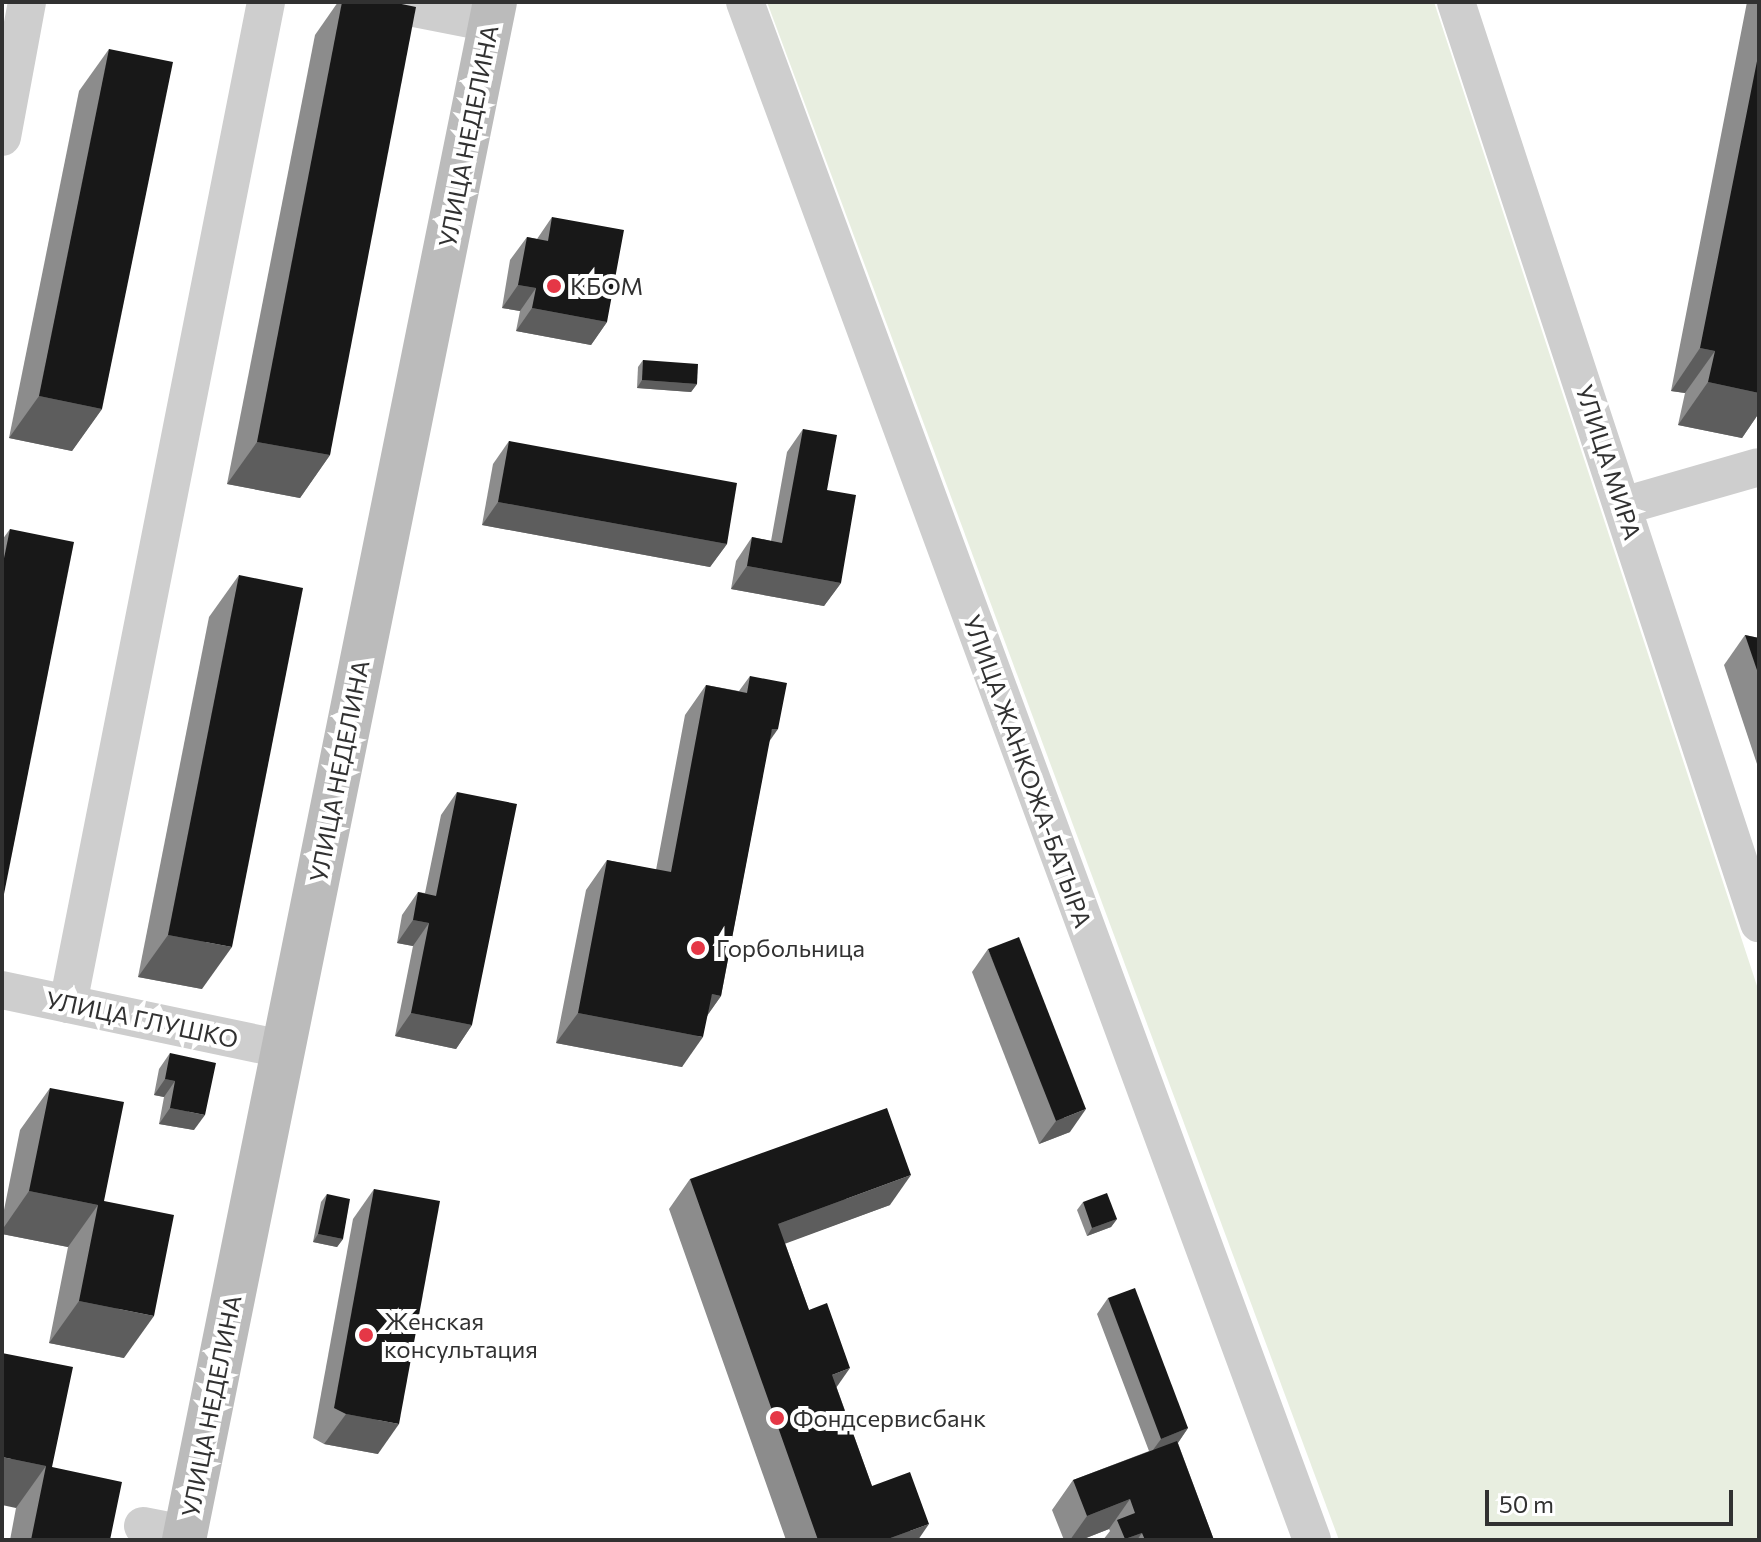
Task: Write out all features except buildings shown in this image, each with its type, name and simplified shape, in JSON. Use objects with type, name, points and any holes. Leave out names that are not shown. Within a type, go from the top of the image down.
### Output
[{"type":"street","points":[[2,137],[27,2]]},
{"type":"street","points":[[68,1004],[266,2]]},
{"type":"street","points":[[384,2],[493,12]]},
{"type":"street","name":"УЛИЦА ЖАНКОЖА-БАТЫРА","points":[[745,2],[1312,1540]]},
{"type":"street","name":"УЛИЦА МИРА","points":[[1456,2],[1759,923]]},
{"type":"street","name":"УЛИЦА НЕДЕЛИНА","points":[[171,1533],[283,1049],[493,12]]},
{"type":"street","points":[[1623,506],[1759,467]]},
{"type":"street","name":"УЛИЦА ГЛУШКО","points":[[2,990],[283,1049]]},
{"type":"shaded area","points":[[767,2],[1434,2],[1759,992],[1759,1540],[1339,1540]]},
{"type":"place","name":"КБОМ","points":[[554,286]]},
{"type":"place","name":"Горбольница","points":[[698,948]]},
{"type":"place","name":"Женская консультация","points":[[366,1335]]},
{"type":"place","name":"Фондсервисбанк","points":[[777,1418]]}]
